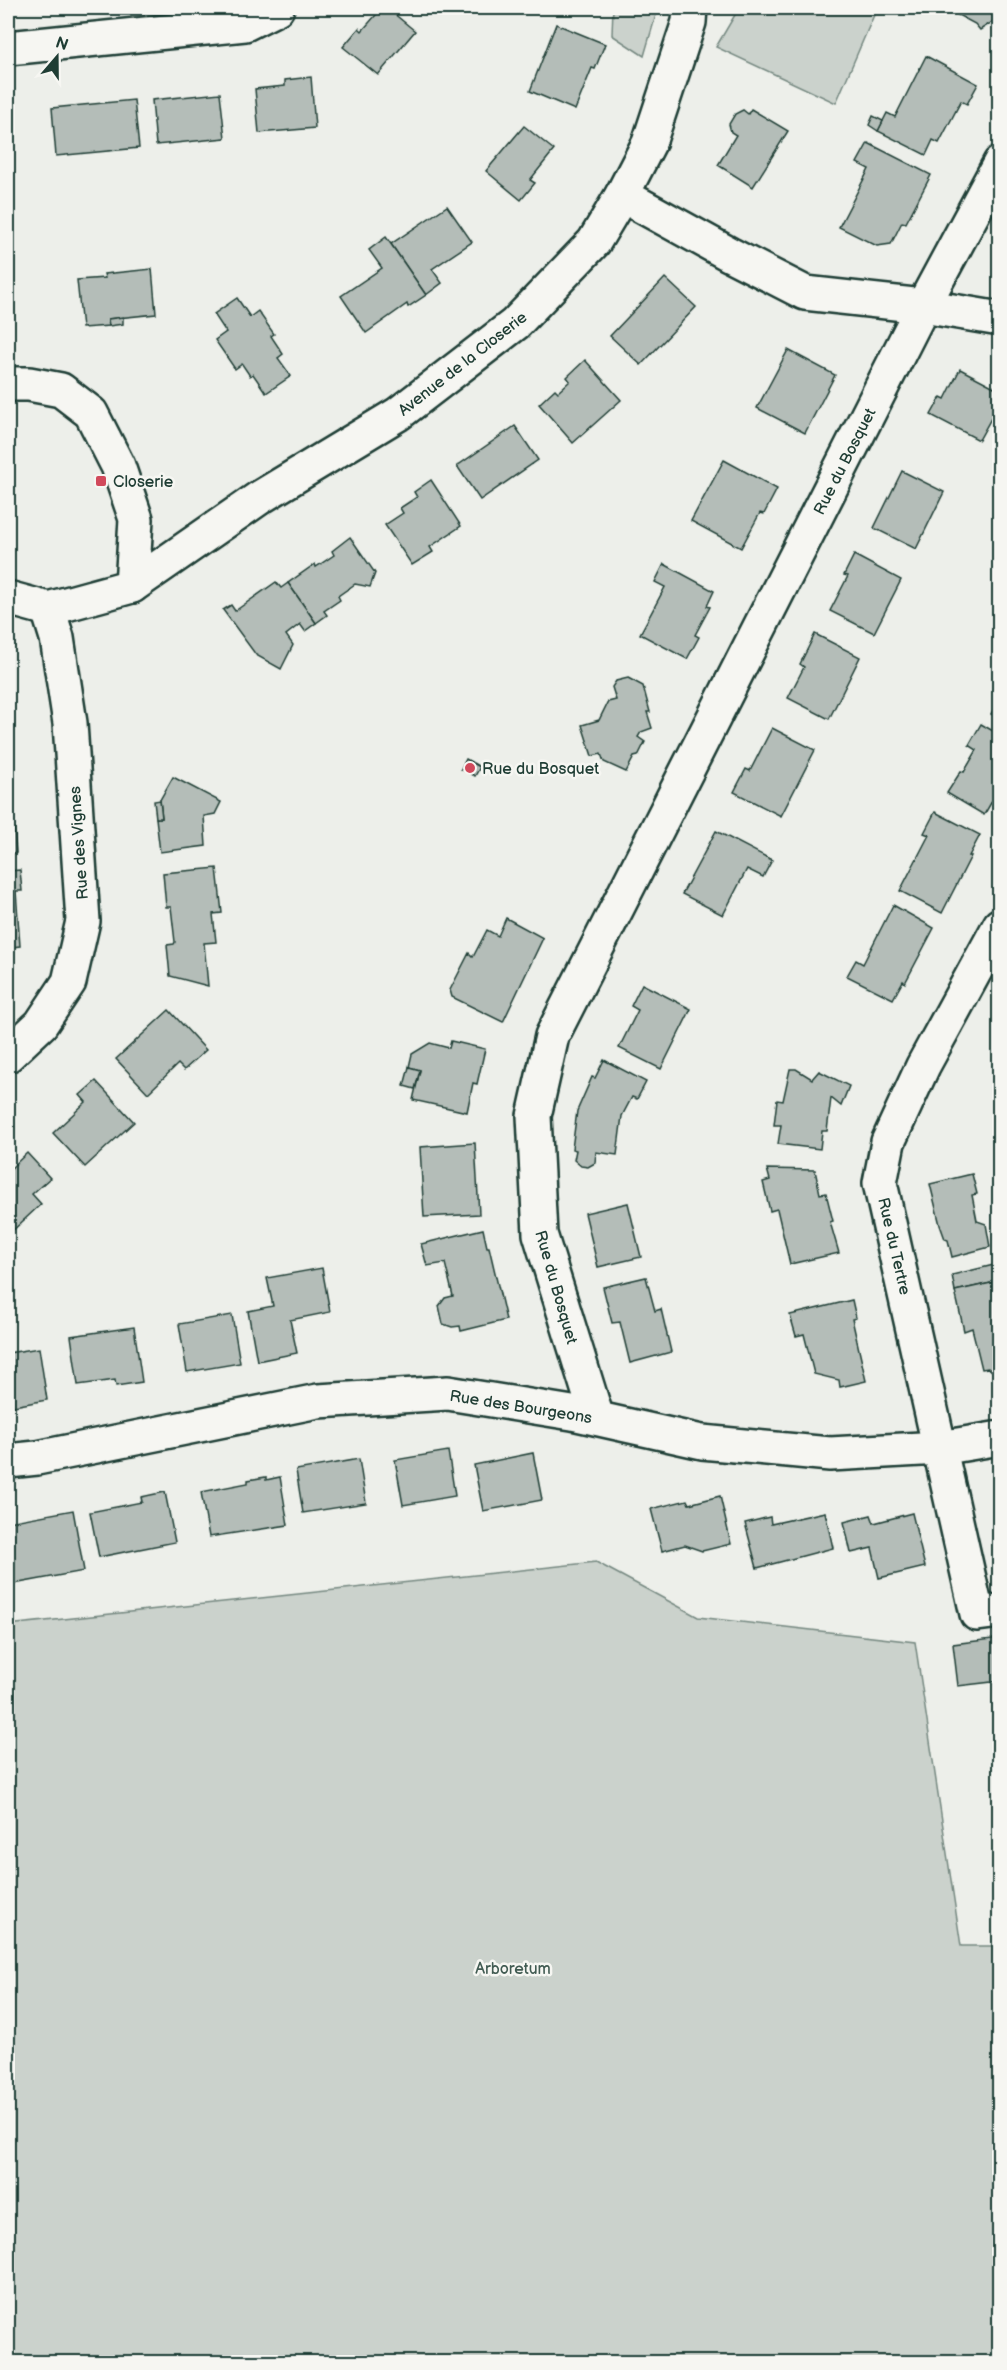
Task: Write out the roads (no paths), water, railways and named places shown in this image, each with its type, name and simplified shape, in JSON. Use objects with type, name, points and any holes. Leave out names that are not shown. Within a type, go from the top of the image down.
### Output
[{"type":"street","points":[[8,48],[245,24],[277,8]]},
{"type":"street","name":"Avenue de la Closerie","points":[[48,609],[132,586],[259,498],[398,414],[515,324],[594,242],[622,195],[648,142],[689,21],[690,8]]},
{"type":"street","name":"Rue du Bosquet","points":[[597,1418],[540,1234],[534,1116],[552,1036],[923,306],[999,163]]},
{"type":"street","points":[[622,195],[729,254],[805,292],[923,306],[999,319]]},
{"type":"street","points":[[8,384],[29,384],[61,390],[92,413],[118,466],[136,519],[132,586]]},
{"type":"street","points":[[8,598],[48,609]]},
{"type":"street","name":"Rue des Vignes","points":[[8,1055],[41,1024],[69,982],[83,921],[70,723],[57,638],[48,609]]},
{"type":"street","name":"Rue du Tertre","points":[[999,925],[918,1076],[888,1142],[880,1183],[977,1614],[999,1611]]},
{"type":"street","name":"Rue des Bourgeons","points":[[8,1461],[37,1458],[318,1401],[448,1393],[597,1418],[702,1442],[830,1454],[940,1448],[999,1438]]},
{"type":"place","name":"Closerie","points":[[101,481]]},
{"type":"place","name":"Rue du Bosquet","points":[[470,768]]},
{"type":"park label","name":"Arboretum","points":[[513,1968]]}]
